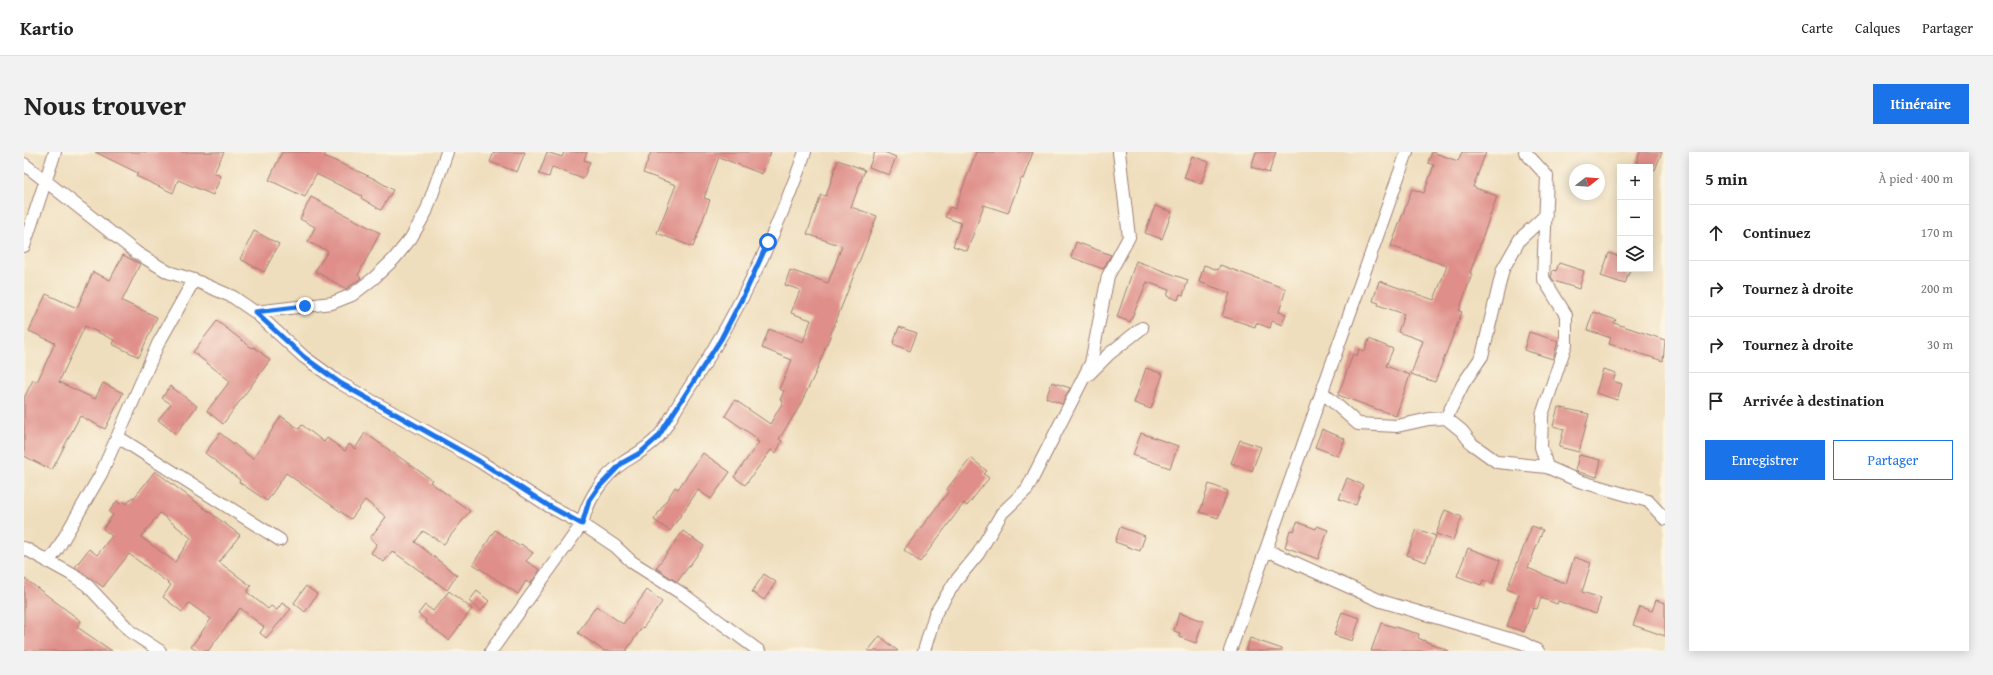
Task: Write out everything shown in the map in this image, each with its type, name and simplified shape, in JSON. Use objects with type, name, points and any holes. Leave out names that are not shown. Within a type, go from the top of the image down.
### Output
[{"type":"street","points":[[24,246],[55,152]]},
{"type":"street","points":[[255,312],[332,303],[352,295],[374,278],[394,259],[411,238],[426,212],[447,152]]},
{"type":"street","points":[[491,651],[582,524],[589,501],[598,488],[622,463],[640,453],[658,437],[721,339],[746,291],[789,197],[805,152]]},
{"type":"street","points":[[924,651],[936,614],[955,582],[978,554],[1002,513],[1027,489],[1091,363],[1108,276],[1129,237],[1119,152]]},
{"type":"street","points":[[1230,651],[1407,152]]},
{"type":"street","points":[[1524,152],[1547,176],[1543,278],[1566,315],[1566,344],[1542,415],[1541,447],[1547,467]]},
{"type":"street","points":[[24,164],[137,253],[168,272],[194,280],[233,297],[255,312],[304,357],[340,383],[479,461],[549,506],[582,524],[615,546],[632,562],[684,595],[759,651]]},
{"type":"street","points":[[1446,418],[1463,384],[1482,356],[1503,270],[1520,239],[1546,215]]},
{"type":"street","points":[[48,562],[57,550],[82,507],[118,437],[158,344],[194,280]]},
{"type":"street","points":[[1083,380],[1109,354],[1142,328]]},
{"type":"street","points":[[1322,392],[1358,424],[1397,426],[1429,419],[1446,418],[1462,431],[1472,444],[1497,462],[1547,467],[1579,481],[1648,501],[1665,519]]},
{"type":"street","points":[[118,437],[280,540]]},
{"type":"street","points":[[24,548],[71,574],[87,585],[131,632],[160,651]]},
{"type":"street","points":[[1266,550],[1381,601],[1523,643],[1538,651]]},
{"type":"building","points":[[95,152],[224,152],[214,173],[221,176],[213,195],[178,180],[173,193],[136,176],[138,173]]},
{"type":"building","points":[[282,152],[326,152],[324,156],[373,178],[393,190],[381,210],[361,198],[362,196],[316,174],[305,197],[269,180]]},
{"type":"building","points":[[494,152],[525,152],[517,172],[490,162]]},
{"type":"building","points":[[547,152],[562,157],[564,152],[587,152],[584,160],[590,162],[583,179],[552,167],[549,177],[539,174]]},
{"type":"building","points":[[651,152],[771,152],[762,174],[719,157],[704,198],[710,200],[693,247],[657,233],[676,185],[643,173]]},
{"type":"building","points":[[875,152],[884,152],[896,157],[889,175],[869,167]]},
{"type":"building","points":[[976,152],[1033,152],[1023,179],[1021,178],[1008,213],[984,205],[967,251],[953,246],[961,223],[945,217],[950,207],[955,209]]},
{"type":"building","points":[[1256,152],[1276,152],[1269,173],[1251,167]]},
{"type":"building","points":[[1432,152],[1458,161],[1462,152],[1486,152],[1473,187],[1497,196],[1470,273],[1472,274],[1459,311],[1462,312],[1435,382],[1411,374],[1423,341],[1398,332],[1404,314],[1378,305],[1379,303],[1373,301],[1379,281],[1434,300],[1447,266],[1391,246],[1412,189],[1424,193],[1434,165],[1428,163]]},
{"type":"building","points":[[1640,152],[1662,152],[1655,170],[1653,169],[1653,164],[1636,163]]},
{"type":"building","points":[[1192,156],[1209,162],[1201,184],[1184,178]]},
{"type":"building","points":[[838,160],[865,170],[851,207],[877,216],[816,372],[798,409],[779,439],[782,441],[776,453],[771,450],[745,485],[734,477],[759,442],[756,441],[758,439],[725,416],[735,400],[770,424],[783,402],[780,400],[784,391],[779,389],[792,360],[762,348],[769,329],[803,342],[811,320],[791,313],[800,290],[785,285],[790,270],[828,283],[842,246],[807,234],[821,195],[826,196]]},
{"type":"building","points":[[311,197],[380,233],[358,275],[361,278],[346,289],[315,271],[328,251],[308,242],[315,227],[300,219]]},
{"type":"building","points":[[1155,206],[1172,212],[1162,239],[1145,233]]},
{"type":"building","points":[[254,231],[279,244],[264,272],[240,259]]},
{"type":"building","points":[[1076,242],[1111,255],[1103,269],[1071,257]]},
{"type":"building","points":[[1609,253],[1617,256],[1617,272],[1629,272],[1625,284],[1601,276]]},
{"type":"building","points":[[123,255],[140,264],[122,301],[157,317],[139,357],[112,344],[114,340],[85,326],[59,382],[95,399],[103,383],[123,393],[105,429],[80,416],[52,470],[24,456],[24,398],[33,380],[37,382],[55,343],[29,331],[46,294],[77,308],[93,272],[110,280]]},
{"type":"building","points":[[1136,261],[1188,280],[1183,295],[1180,294],[1178,300],[1167,296],[1169,290],[1147,282],[1130,322],[1117,317]]},
{"type":"building","points":[[1559,263],[1584,271],[1579,289],[1554,281],[1551,277],[1553,270],[1556,271]]},
{"type":"building","points":[[1204,265],[1218,270],[1220,265],[1286,289],[1279,312],[1286,314],[1282,325],[1272,321],[1270,328],[1256,323],[1255,327],[1222,316],[1230,293],[1199,282]]},
{"type":"building","points":[[1593,312],[1616,320],[1614,323],[1665,340],[1663,361],[1609,344],[1611,338],[1587,330]]},
{"type":"building","points":[[217,321],[270,360],[223,424],[207,411],[230,381],[193,352]]},
{"type":"building","points":[[899,327],[917,333],[910,351],[893,344]]},
{"type":"building","points":[[1529,332],[1558,341],[1553,359],[1524,350]]},
{"type":"building","points":[[1369,339],[1393,349],[1386,366],[1410,375],[1396,416],[1338,395],[1353,354],[1357,356],[1359,349],[1365,351]]},
{"type":"building","points":[[1146,368],[1163,374],[1151,409],[1134,403]]},
{"type":"building","points":[[1603,369],[1616,373],[1613,381],[1622,384],[1617,400],[1596,393]]},
{"type":"building","points":[[1052,382],[1070,388],[1062,404],[1046,398]]},
{"type":"building","points":[[170,386],[197,406],[176,434],[158,420],[171,404],[162,398]]},
{"type":"building","points":[[1558,407],[1589,414],[1579,452],[1559,447],[1564,429],[1553,426]]},
{"type":"building","points":[[281,416],[299,429],[302,425],[324,442],[327,438],[345,451],[349,444],[355,449],[365,433],[432,480],[430,482],[470,511],[444,544],[423,531],[415,542],[457,575],[447,590],[392,551],[384,562],[371,553],[377,544],[370,538],[386,517],[365,500],[351,519],[286,473],[267,501],[239,482],[240,480],[205,453],[220,433],[253,459]]},
{"type":"building","points":[[1322,429],[1345,439],[1338,456],[1315,447]]},
{"type":"building","points":[[1141,433],[1178,446],[1170,468],[1133,455]]},
{"type":"building","points":[[1240,440],[1261,447],[1252,471],[1231,463]]},
{"type":"building","points":[[703,453],[730,472],[711,499],[698,490],[670,531],[654,520],[675,487],[678,489]]},
{"type":"building","points":[[1579,455],[1601,460],[1597,477],[1575,471]]},
{"type":"building","points":[[971,458],[987,471],[984,474],[989,478],[967,506],[964,503],[920,562],[904,550],[949,491],[947,489]]},
{"type":"building","points":[[155,471],[240,535],[219,562],[251,586],[247,592],[268,609],[271,606],[277,610],[282,603],[291,609],[266,638],[260,633],[264,627],[240,608],[208,651],[197,651],[191,647],[211,619],[189,603],[182,612],[163,597],[171,585],[129,554],[103,587],[75,567],[89,549],[97,555],[112,536],[103,529],[113,515],[109,512],[117,501],[120,504],[123,501],[127,504],[132,497],[134,498]],"holes":[[[160,513],[191,538],[175,562],[141,537]]]},
{"type":"building","points":[[1347,478],[1363,485],[1356,505],[1339,499]]},
{"type":"building","points":[[1209,484],[1228,491],[1218,518],[1200,512]]},
{"type":"building","points":[[1445,510],[1462,517],[1453,540],[1436,534]]},
{"type":"building","points":[[1297,522],[1316,529],[1317,526],[1328,530],[1318,559],[1285,547],[1290,530],[1294,531]]},
{"type":"building","points":[[1532,526],[1543,530],[1528,568],[1566,584],[1574,557],[1591,563],[1582,592],[1601,598],[1596,614],[1558,601],[1557,604],[1541,598],[1537,609],[1533,608],[1524,632],[1507,626],[1519,594],[1507,589]]},
{"type":"building","points":[[1120,527],[1145,536],[1140,551],[1115,542]]},
{"type":"building","points":[[1417,529],[1436,536],[1426,562],[1407,555]]},
{"type":"building","points":[[495,530],[519,546],[521,544],[533,553],[526,561],[540,570],[530,584],[526,581],[518,594],[473,564]]},
{"type":"building","points":[[683,531],[704,546],[677,582],[656,568]]},
{"type":"building","points":[[1468,548],[1500,560],[1492,584],[1483,580],[1481,585],[1457,576]]},
{"type":"building","points":[[764,574],[776,582],[764,600],[752,592]]},
{"type":"building","points":[[24,578],[81,621],[77,627],[112,651],[24,651]]},
{"type":"building","points":[[306,586],[317,594],[305,612],[294,603]]},
{"type":"building","points":[[647,590],[662,602],[643,628],[642,627],[626,651],[604,651],[578,633],[596,606],[623,624]]},
{"type":"building","points":[[449,591],[472,609],[449,640],[425,622],[426,620],[418,614],[425,605],[433,611]]},
{"type":"building","points":[[477,591],[489,601],[481,611],[469,601]]},
{"type":"building","points":[[1656,600],[1665,603],[1665,636],[1633,625],[1640,607],[1652,611]]},
{"type":"building","points":[[1342,612],[1360,618],[1352,641],[1334,635]]},
{"type":"building","points":[[1179,613],[1203,621],[1196,643],[1179,637],[1180,633],[1174,631]]},
{"type":"building","points":[[1381,623],[1419,634],[1418,638],[1449,651],[1371,651]]},
{"type":"building","points":[[880,636],[898,651],[868,651]]},
{"type":"building","points":[[1250,638],[1282,649],[1282,651],[1246,651]]},
{"type":"route","points":[[305,306],[255,312],[304,357],[340,383],[479,461],[549,506],[582,524],[584,513],[589,501],[598,488],[622,463],[640,453],[658,437],[721,339],[746,291],[768,242]]}]
